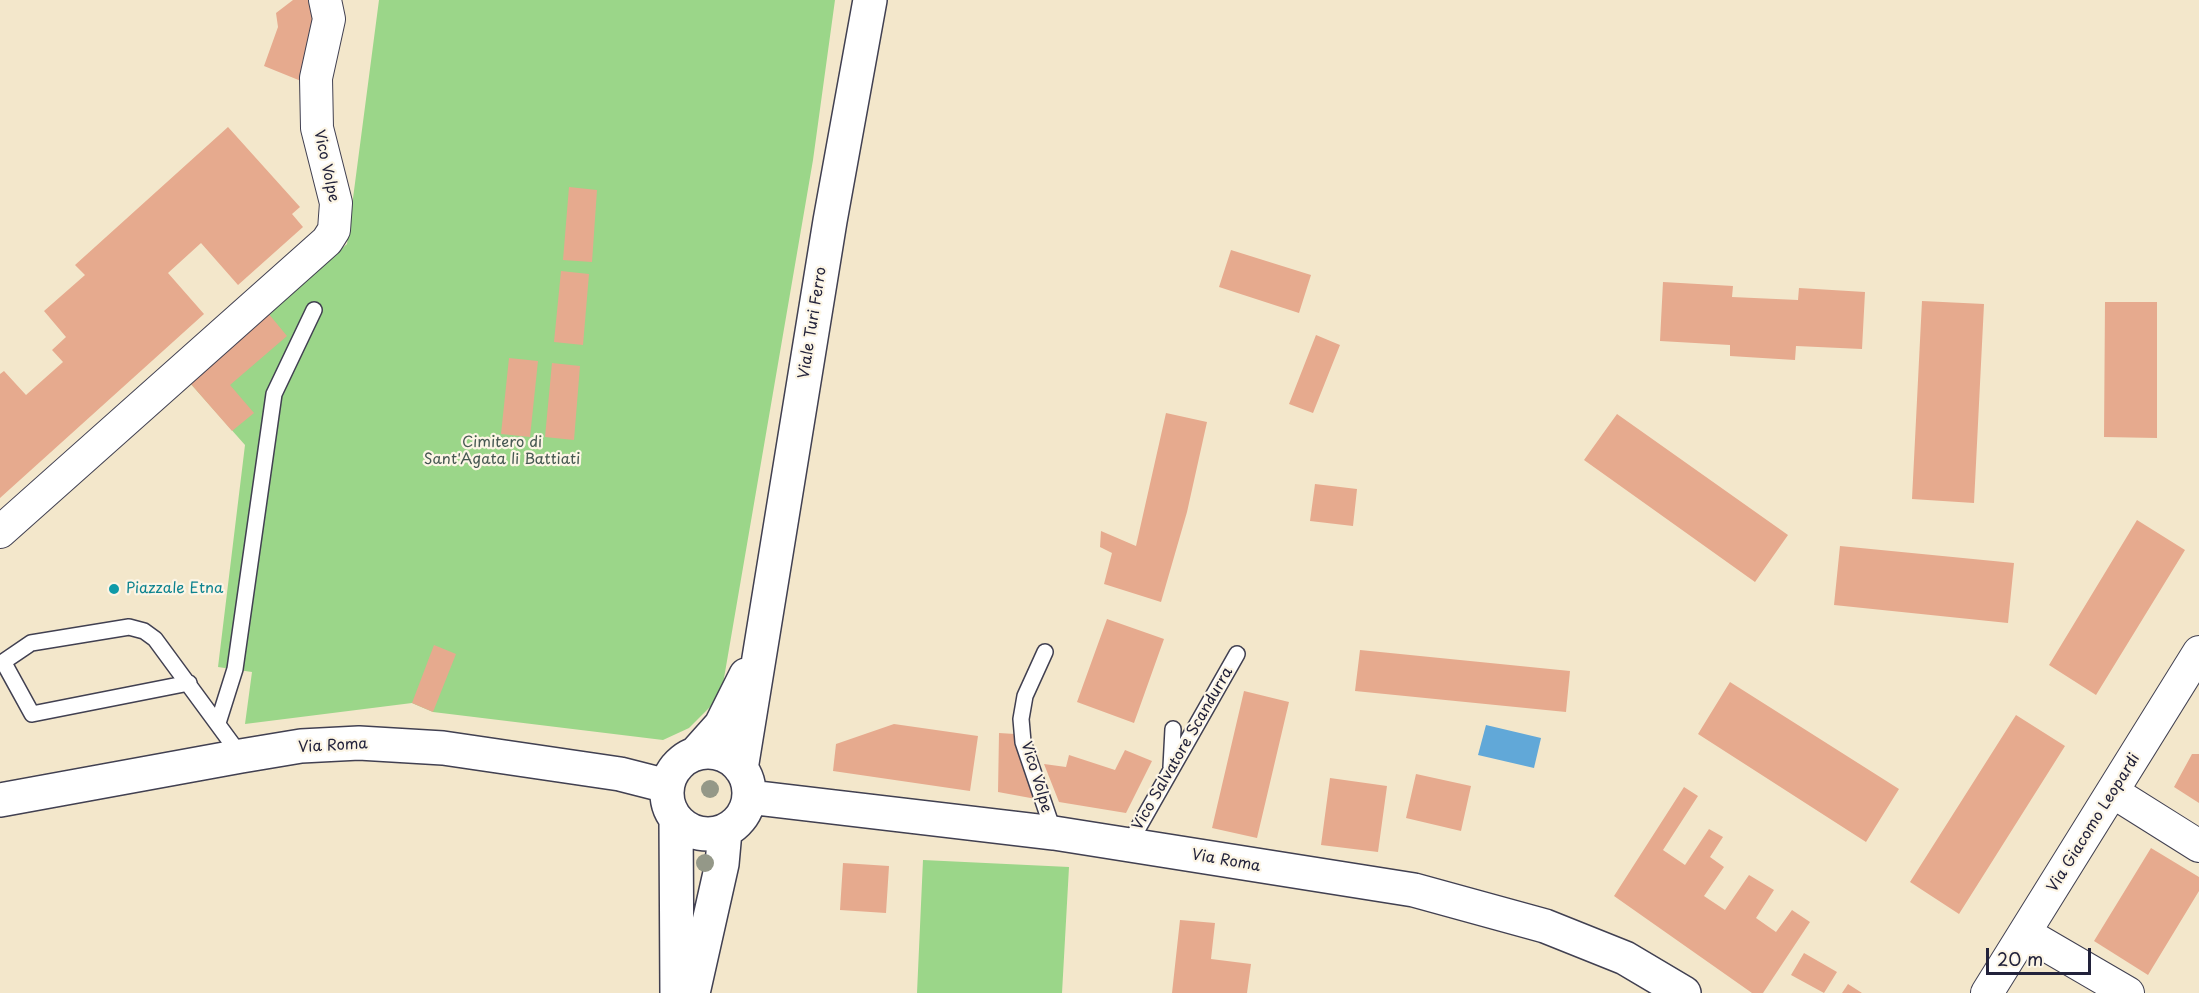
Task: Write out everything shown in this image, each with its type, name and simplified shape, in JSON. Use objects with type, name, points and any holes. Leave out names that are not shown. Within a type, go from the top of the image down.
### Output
[{"type":"main road","name":"Viale Turi Ferro","points":[[745,783],[760,647],[830,221],[870,0]]},
{"type":"main road","points":[[677,993],[676,819],[666,798],[667,786],[677,765],[696,753],[721,725],[760,647]]},
{"type":"main road","name":"Via Roma","points":[[0,800],[301,746],[403,744],[620,774],[667,786]]},
{"type":"main road","points":[[676,819],[693,832],[714,834],[725,831],[741,818],[745,783],[734,761],[716,753],[696,753]]},
{"type":"main road","name":"Via Roma","points":[[745,783],[1414,890],[1545,926],[1625,958],[1684,993]]},
{"type":"main road","points":[[693,993],[722,864],[725,831]]},
{"type":"street","name":"Vico Volpe","points":[[0,532],[327,241],[334,230],[336,203],[317,128],[316,78],[329,19],[325,0]]},
{"type":"street","name":"Via Giacomo Leopardi","points":[[1987,993],[2199,652]]},
{"type":"street","points":[[2113,792],[2199,846]]},
{"type":"street","points":[[2025,933],[2128,993]]},
{"type":"lane","points":[[218,723],[235,669],[274,394],[314,310]]},
{"type":"lane","points":[[189,683],[32,714],[2,663],[31,643],[129,627],[144,631],[155,639],[189,683],[241,756]]},
{"type":"lane","name":"Vico Volpe","points":[[1045,652],[1025,696],[1021,719],[1023,742],[1054,833]]},
{"type":"lane","name":"Vico Salvatore Scandurra","points":[[1129,844],[1237,654]]},
{"type":"lane","points":[[1171,770],[1173,729]]},
{"type":"green space","name":"Cimitero di Sant'Agata li Battiati","points":[[379,0],[835,0],[813,160],[723,684],[715,702],[689,728],[663,740],[433,712],[412,703],[245,724],[252,672],[218,667],[245,445],[190,383],[347,244]]},
{"type":"green space","points":[[923,860],[1069,867],[1062,993],[917,993]]},
{"type":"water","points":[[1486,725],[1541,738],[1534,768],[1478,755]]},
{"type":"building","points":[[293,0],[312,0],[320,21],[301,81],[264,66],[278,27],[276,13]]},
{"type":"building","points":[[228,127],[300,207],[292,214],[303,227],[238,285],[201,243],[168,273],[204,314],[0,498],[0,374],[4,371],[26,395],[63,362],[52,350],[66,337],[44,311],[85,275],[75,265]]},
{"type":"building","points":[[569,187],[597,190],[592,262],[563,260]]},
{"type":"building","points":[[1231,250],[1311,275],[1299,313],[1219,287]]},
{"type":"building","points":[[561,271],[589,274],[583,345],[554,342]]},
{"type":"building","points":[[1663,282],[1733,286],[1732,297],[1798,300],[1799,288],[1865,292],[1862,349],[1796,346],[1795,360],[1730,356],[1730,345],[1660,341]]},
{"type":"building","points":[[1922,301],[1984,304],[1974,503],[1912,499]]},
{"type":"building","points":[[2105,302],[2157,302],[2157,438],[2104,437]]},
{"type":"building","points":[[268,313],[287,336],[230,385],[254,413],[232,431],[190,383]]},
{"type":"building","points":[[1316,335],[1340,345],[1313,413],[1289,404]]},
{"type":"building","points":[[509,358],[538,361],[530,437],[501,434]]},
{"type":"building","points":[[552,363],[580,366],[574,440],[545,437]]},
{"type":"building","points":[[1166,413],[1207,422],[1187,512],[1161,602],[1104,584],[1112,553],[1100,547],[1101,531],[1136,546]]},
{"type":"building","points":[[1617,414],[1788,535],[1755,582],[1584,460]]},
{"type":"building","points":[[1315,484],[1357,489],[1353,526],[1310,521]]},
{"type":"building","points":[[2137,520],[2185,550],[2096,695],[2049,665]]},
{"type":"building","points":[[1840,546],[2014,563],[2008,623],[1834,605]]},
{"type":"building","points":[[1107,619],[1164,639],[1134,723],[1077,702]]},
{"type":"building","points":[[434,645],[456,654],[433,712],[412,703]]},
{"type":"building","points":[[1360,650],[1570,671],[1566,712],[1355,691]]},
{"type":"building","points":[[1730,682],[1899,789],[1866,842],[1698,734]]},
{"type":"building","points":[[1244,691],[1289,702],[1257,838],[1212,828]]},
{"type":"building","points":[[2016,715],[2065,746],[1959,914],[1910,882]]},
{"type":"building","points":[[894,724],[978,736],[970,791],[833,771],[836,744]]},
{"type":"building","points":[[999,733],[1015,734],[1036,799],[998,792]]},
{"type":"building","points":[[1125,750],[1152,761],[1126,813],[1059,802],[1044,764],[1066,767],[1069,755],[1115,770]]},
{"type":"building","points":[[2192,754],[2199,754],[2199,803],[2174,787]]},
{"type":"building","points":[[1416,774],[1471,786],[1461,831],[1406,818]]},
{"type":"building","points":[[1330,778],[1387,786],[1378,852],[1321,845]]},
{"type":"building","points":[[1684,787],[1698,796],[1663,850],[1685,865],[1709,829],[1723,837],[1710,857],[1724,867],[1704,896],[1725,910],[1749,875],[1774,890],[1756,918],[1776,932],[1792,910],[1810,922],[1763,993],[1752,993],[1614,896]]},
{"type":"building","points":[[2151,848],[2199,877],[2199,891],[2148,975],[2094,941]]},
{"type":"building","points":[[843,863],[889,866],[886,913],[840,910]]},
{"type":"building","points":[[1180,920],[1215,923],[1211,959],[1251,964],[1247,993],[1172,993]]},
{"type":"building","points":[[1804,953],[1837,972],[1824,993],[1791,975]]},
{"type":"building","points":[[1848,984],[1862,993],[1842,993]]},
{"type":"place","name":"Piazzale Etna","points":[[114,589]]}]
